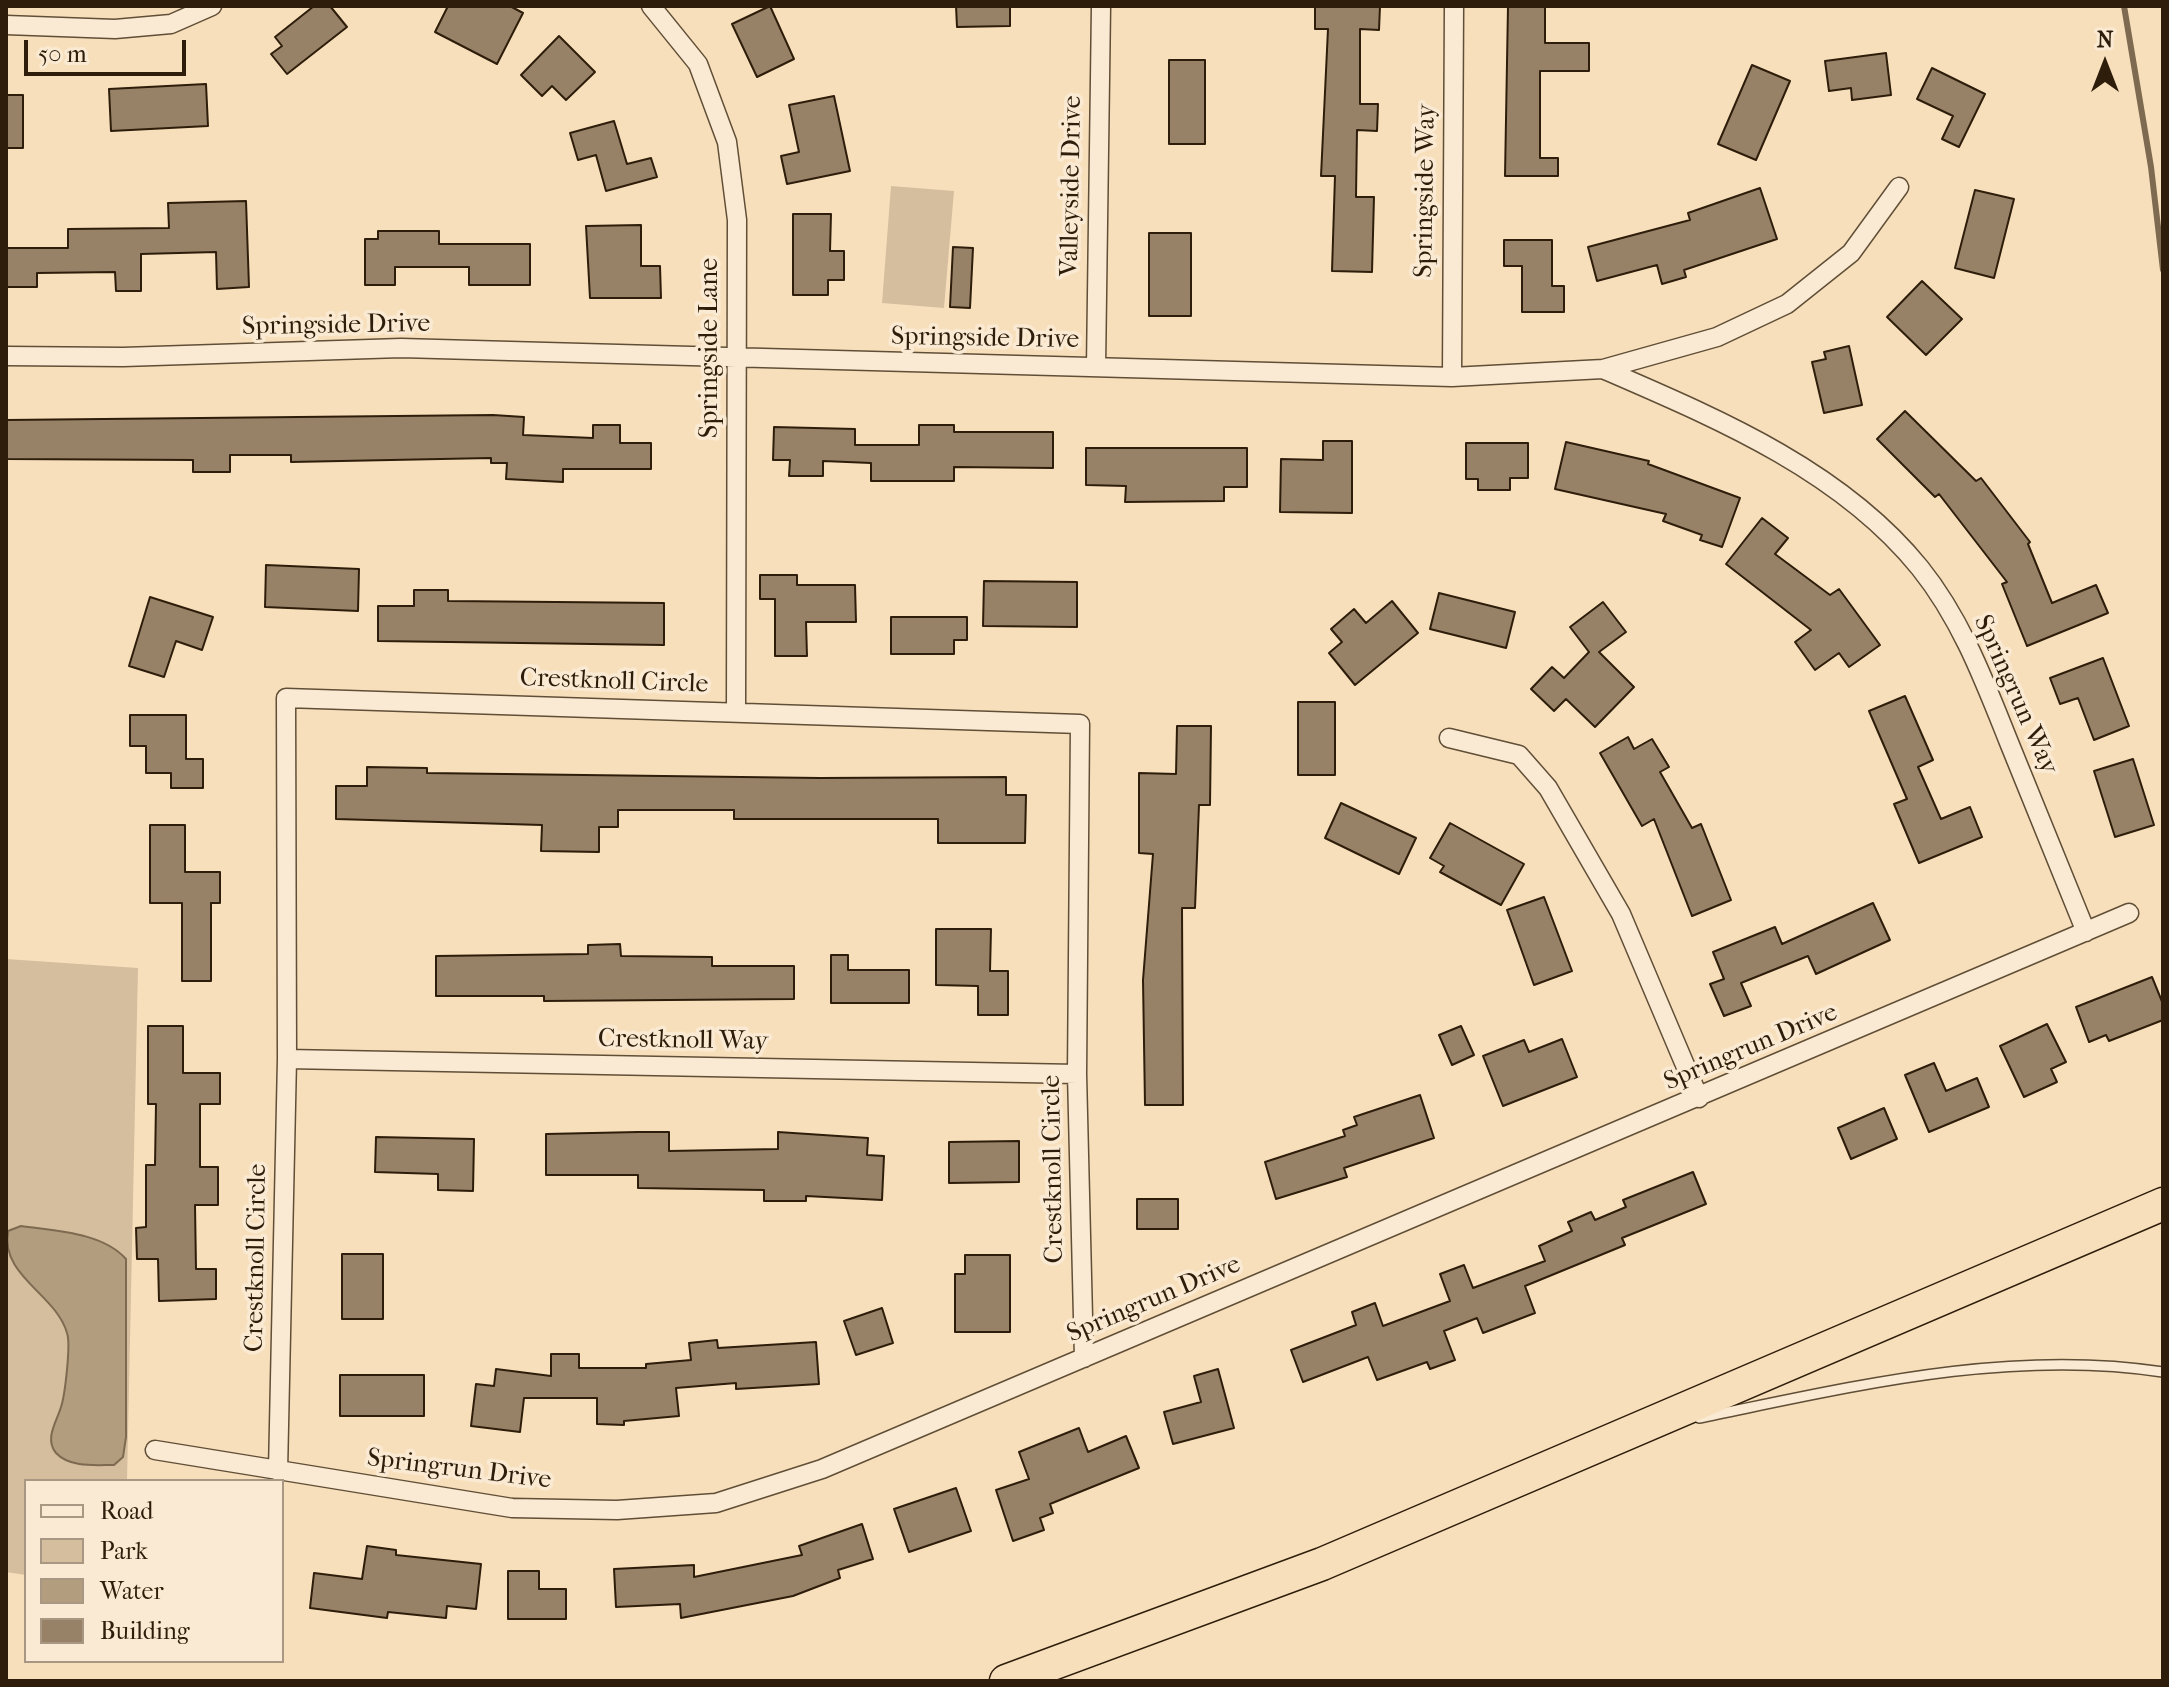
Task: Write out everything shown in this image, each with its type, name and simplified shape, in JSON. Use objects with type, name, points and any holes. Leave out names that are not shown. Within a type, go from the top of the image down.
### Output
[{"type":"highway","points":[[1006,1681],[1322,1564],[2163,1204]]},
{"type":"street","points":[[6,25],[115,29],[171,24],[212,6]]},
{"type":"street","name":"Springside Lane","points":[[651,6],[698,64],[727,142],[737,220],[736,712]]},
{"type":"street","name":"Valleyside Drive","points":[[1096,367],[1101,6]]},
{"type":"street","name":"Springside Way","points":[[1452,377],[1454,6]]},
{"type":"street","name":"Springside Drive","points":[[6,356],[123,357],[401,348],[737,360],[1452,377],[1603,369],[1717,337],[1787,304],[1851,253],[1899,187]]},
{"type":"street","name":"Springrun Way","points":[[1603,369],[1709,415],[1793,462],[1860,508],[1920,567],[1968,642],[2086,932]]},
{"type":"street","name":"Crestknoll Circle","points":[[278,1471],[287,1059],[286,698],[1080,724],[1077,1074],[1084,1358]]},
{"type":"street","points":[[1449,738],[1519,755],[1548,788],[1621,914],[1699,1098]]},
{"type":"street","name":"Springrun Drive","points":[[155,1450],[512,1508],[617,1510],[716,1503],[822,1469],[2129,913]]},
{"type":"street","name":"Crestknoll Way","points":[[287,1059],[1077,1074]]},
{"type":"lane","points":[[1635,1430],[1885,1380],[2009,1366],[2163,1372]]},
{"type":"green space","points":[[891,186],[954,191],[944,308],[882,303]]},
{"type":"green space","points":[[6,959],[138,968],[127,1479],[24,1479],[24,1575],[6,1572]]},
{"type":"water","points":[[21,1226],[91,1238],[116,1250],[126,1259],[126,1437],[123,1457],[114,1465],[68,1461],[53,1448],[51,1436],[66,1381],[68,1339],[61,1319],[12,1260],[8,1231]]},
{"type":"building","points":[[314,6],[330,6],[347,27],[287,74],[271,54],[282,46],[275,37]]},
{"type":"building","points":[[448,6],[510,6],[523,13],[497,64],[435,32]]},
{"type":"building","points":[[770,6],[794,59],[757,77],[732,24]]},
{"type":"building","points":[[956,6],[1010,6],[1010,26],[957,27]]},
{"type":"building","points":[[1315,6],[1380,6],[1379,30],[1360,29],[1360,104],[1378,104],[1377,131],[1357,130],[1356,197],[1374,197],[1372,272],[1332,271],[1335,176],[1321,176],[1328,29],[1315,29]]},
{"type":"building","points":[[1508,6],[1545,6],[1545,43],[1589,43],[1589,71],[1540,71],[1540,158],[1558,158],[1558,176],[1505,176]]},
{"type":"building","points":[[559,36],[595,72],[566,100],[552,86],[542,96],[521,75]]},
{"type":"building","points":[[1886,53],[1891,95],[1852,100],[1851,88],[1829,91],[1825,61]]},
{"type":"building","points":[[1169,60],[1205,60],[1205,144],[1169,144]]},
{"type":"building","points":[[1752,65],[1790,81],[1756,160],[1718,144]]},
{"type":"building","points":[[1932,68],[1985,94],[1959,147],[1942,139],[1953,116],[1917,99]]},
{"type":"building","points":[[206,84],[208,126],[111,131],[109,89]]},
{"type":"building","points":[[6,95],[23,95],[23,148],[6,148]]},
{"type":"building","points":[[834,96],[850,171],[787,184],[781,156],[799,152],[789,105]]},
{"type":"building","points":[[614,121],[627,164],[651,158],[657,177],[606,191],[596,155],[578,160],[570,133]]},
{"type":"building","points":[[1760,188],[1777,239],[1684,270],[1686,277],[1662,284],[1657,265],[1597,281],[1588,247],[1690,220],[1688,213]]},
{"type":"building","points":[[1975,190],[2014,199],[1994,278],[1955,268]]},
{"type":"building","points":[[246,201],[249,287],[217,289],[216,252],[141,254],[141,291],[116,291],[115,272],[37,273],[37,287],[6,287],[6,248],[68,248],[68,229],[169,228],[168,203]]},
{"type":"building","points":[[793,214],[831,214],[830,251],[844,251],[844,280],[828,280],[828,295],[793,295]]},
{"type":"building","points":[[641,225],[641,266],[660,266],[661,298],[590,298],[586,226]]},
{"type":"building","points":[[378,231],[439,231],[439,244],[530,244],[530,285],[469,285],[469,267],[395,267],[395,285],[365,285],[365,239],[378,239]]},
{"type":"building","points":[[1149,233],[1191,233],[1191,316],[1149,316]]},
{"type":"building","points":[[1504,240],[1552,240],[1552,286],[1564,286],[1564,312],[1522,312],[1522,266],[1504,266]]},
{"type":"building","points":[[953,247],[973,248],[970,308],[950,307]]},
{"type":"building","points":[[1922,281],[1962,319],[1926,355],[1887,317]]},
{"type":"building","points":[[1849,346],[1862,405],[1824,413],[1812,362],[1826,359],[1824,352]]},
{"type":"building","points":[[1905,411],[1976,481],[1981,478],[2030,542],[2028,544],[2052,603],[2096,585],[2108,613],[2027,646],[2002,584],[2007,582],[1939,494],[1935,497],[1877,439]]},
{"type":"building","points":[[524,417],[523,435],[593,438],[593,425],[620,425],[620,443],[651,443],[651,469],[563,469],[563,482],[506,479],[507,463],[491,463],[491,458],[291,462],[291,455],[230,455],[230,472],[193,472],[193,460],[6,459],[6,420]]},
{"type":"building","points":[[919,425],[954,425],[954,432],[1053,432],[1053,468],[954,467],[954,481],[871,481],[871,463],[823,461],[823,476],[789,476],[790,460],[773,460],[774,427],[855,429],[855,445],[919,445]]},
{"type":"building","points":[[1323,441],[1352,441],[1352,513],[1280,512],[1281,459],[1323,460]]},
{"type":"building","points":[[1566,442],[1649,461],[1648,464],[1740,498],[1722,547],[1700,540],[1702,535],[1663,521],[1666,514],[1555,489]]},
{"type":"building","points":[[1466,443],[1528,443],[1528,478],[1510,478],[1510,490],[1478,490],[1478,479],[1466,479]]},
{"type":"building","points":[[1086,448],[1247,448],[1247,487],[1224,487],[1224,501],[1125,502],[1126,486],[1086,485]]},
{"type":"building","points":[[1762,518],[1788,538],[1775,554],[1830,595],[1839,589],[1880,645],[1849,667],[1839,653],[1815,670],[1795,642],[1811,630],[1726,564]]},
{"type":"building","points":[[266,565],[359,569],[358,611],[265,607]]},
{"type":"building","points":[[760,575],[797,575],[797,585],[855,585],[856,622],[806,622],[807,656],[775,656],[775,599],[760,599]]},
{"type":"building","points":[[984,581],[1077,582],[1077,627],[983,626]]},
{"type":"building","points":[[414,590],[448,590],[448,601],[664,603],[664,645],[378,641],[378,606],[414,606]]},
{"type":"building","points":[[1439,593],[1515,612],[1506,648],[1430,629]]},
{"type":"building","points":[[150,597],[213,617],[202,650],[176,641],[164,677],[129,666]]},
{"type":"building","points":[[1392,601],[1418,633],[1355,685],[1329,653],[1342,642],[1331,629],[1354,609],[1366,623]]},
{"type":"building","points":[[1603,602],[1626,632],[1599,652],[1634,687],[1595,727],[1566,699],[1554,711],[1531,689],[1552,667],[1564,678],[1589,652],[1570,627]]},
{"type":"building","points":[[891,617],[967,617],[967,640],[954,640],[954,654],[891,654]]},
{"type":"building","points":[[2103,658],[2129,726],[2094,740],[2078,698],[2060,704],[2050,678]]},
{"type":"building","points":[[1905,696],[1933,760],[1918,767],[1941,819],[1970,807],[1982,837],[1919,863],[1894,804],[1907,799],[1869,711]]},
{"type":"building","points":[[1298,702],[1335,702],[1335,775],[1298,775]]},
{"type":"building","points":[[130,715],[186,715],[186,759],[203,759],[203,788],[171,788],[171,773],[146,773],[146,746],[130,746]]},
{"type":"building","points":[[1177,726],[1211,726],[1210,805],[1199,805],[1195,908],[1182,908],[1183,1105],[1145,1105],[1143,980],[1153,854],[1139,853],[1139,773],[1176,774]]},
{"type":"building","points":[[1628,737],[1634,749],[1652,739],[1669,767],[1660,772],[1692,828],[1701,824],[1731,900],[1692,916],[1654,819],[1642,826],[1600,753]]},
{"type":"building","points":[[2133,759],[2154,825],[2115,837],[2094,771]]},
{"type":"building","points":[[367,767],[427,768],[427,773],[1006,777],[1006,795],[1026,795],[1025,843],[938,843],[938,819],[734,819],[734,810],[618,810],[618,827],[599,827],[599,852],[541,851],[542,825],[336,819],[336,786],[367,786]]},
{"type":"building","points":[[1341,803],[1416,838],[1399,874],[1325,838]]},
{"type":"building","points":[[1450,823],[1524,864],[1501,905],[1440,872],[1444,866],[1430,858]]},
{"type":"building","points":[[150,825],[185,825],[185,872],[220,872],[220,903],[211,903],[211,981],[182,981],[182,903],[150,903]]},
{"type":"building","points":[[1544,897],[1572,971],[1534,985],[1507,910]]},
{"type":"building","points":[[1873,903],[1890,940],[1816,974],[1808,956],[1741,983],[1751,1006],[1724,1016],[1710,984],[1724,979],[1713,952],[1775,927],[1782,944]]},
{"type":"building","points":[[936,929],[991,929],[990,971],[1008,971],[1008,1015],[978,1015],[978,986],[936,985]]},
{"type":"building","points":[[620,944],[621,956],[712,957],[712,966],[794,966],[794,999],[544,1001],[544,996],[436,996],[436,956],[588,954],[588,945]]},
{"type":"building","points":[[831,955],[848,955],[848,970],[909,970],[909,1003],[831,1003]]},
{"type":"building","points":[[2152,977],[2163,1004],[2163,1020],[2109,1041],[2106,1035],[2089,1042],[2076,1007]]},
{"type":"building","points":[[2047,1024],[2066,1062],[2051,1069],[2057,1082],[2024,1097],[2000,1046]]},
{"type":"building","points":[[148,1026],[183,1026],[183,1073],[220,1073],[220,1104],[200,1104],[200,1167],[218,1167],[218,1205],[195,1205],[196,1269],[216,1269],[216,1299],[159,1301],[158,1259],[137,1259],[136,1228],[146,1227],[146,1165],[155,1165],[156,1104],[148,1104]]},
{"type":"building","points":[[1461,1026],[1474,1055],[1452,1065],[1439,1035]]},
{"type":"building","points":[[1562,1039],[1577,1077],[1503,1106],[1483,1056],[1524,1040],[1529,1052]]},
{"type":"building","points":[[1934,1063],[1946,1091],[1977,1078],[1989,1107],[1929,1132],[1905,1075]]},
{"type":"building","points":[[1420,1095],[1434,1138],[1344,1168],[1347,1177],[1276,1199],[1265,1162],[1345,1136],[1343,1130],[1357,1125],[1354,1117]]},
{"type":"building","points":[[1884,1108],[1897,1139],[1851,1159],[1838,1128]]},
{"type":"building","points":[[669,1132],[669,1151],[778,1149],[778,1132],[868,1138],[867,1155],[884,1156],[882,1200],[806,1196],[806,1201],[764,1201],[764,1190],[638,1188],[638,1175],[546,1175],[546,1134]]},
{"type":"building","points":[[376,1137],[474,1139],[473,1191],[438,1190],[438,1174],[375,1172]]},
{"type":"building","points":[[1019,1141],[1019,1182],[949,1183],[949,1142]]},
{"type":"building","points":[[1693,1172],[1706,1204],[1622,1238],[1625,1245],[1525,1286],[1535,1313],[1483,1333],[1477,1318],[1444,1331],[1455,1360],[1430,1369],[1427,1362],[1377,1380],[1368,1357],[1303,1382],[1291,1350],[1356,1325],[1352,1312],[1375,1303],[1383,1326],[1450,1301],[1440,1274],[1464,1265],[1473,1288],[1545,1261],[1539,1246],[1572,1231],[1568,1222],[1591,1212],[1595,1220],[1626,1207],[1623,1200]]},
{"type":"building","points":[[1137,1199],[1178,1199],[1178,1229],[1137,1229]]},
{"type":"building","points":[[342,1254],[383,1254],[383,1319],[342,1319]]},
{"type":"building","points":[[965,1255],[1010,1255],[1010,1332],[955,1332],[955,1274],[965,1274]]},
{"type":"building","points":[[882,1308],[893,1343],[856,1355],[844,1321]]},
{"type":"building","points":[[717,1340],[718,1348],[816,1342],[819,1384],[736,1389],[736,1383],[676,1388],[679,1416],[624,1421],[624,1425],[597,1424],[597,1398],[524,1398],[520,1432],[471,1426],[476,1384],[494,1386],[496,1369],[551,1376],[551,1354],[579,1354],[579,1368],[646,1368],[646,1364],[691,1360],[689,1343]]},
{"type":"building","points":[[1218,1369],[1234,1428],[1173,1444],[1164,1412],[1201,1402],[1194,1376]]},
{"type":"building","points":[[340,1375],[424,1375],[424,1416],[340,1416]]},
{"type":"building","points":[[1079,1428],[1088,1452],[1126,1436],[1139,1468],[1050,1504],[1053,1513],[1040,1518],[1044,1530],[1013,1541],[996,1490],[1029,1479],[1019,1452]]},
{"type":"building","points":[[956,1488],[971,1531],[909,1552],[894,1509]]},
{"type":"building","points":[[862,1524],[873,1559],[838,1570],[840,1578],[793,1596],[681,1618],[680,1604],[616,1607],[614,1569],[694,1565],[694,1577],[802,1555],[799,1546]]},
{"type":"building","points":[[367,1546],[396,1550],[396,1555],[481,1564],[476,1609],[447,1606],[446,1618],[388,1612],[387,1618],[310,1608],[314,1573],[362,1579]]},
{"type":"building","points":[[508,1571],[539,1571],[539,1589],[566,1589],[566,1619],[508,1619]]},
{"type":"waterway","points":[[2124,6],[2151,167],[2163,270]]}]
